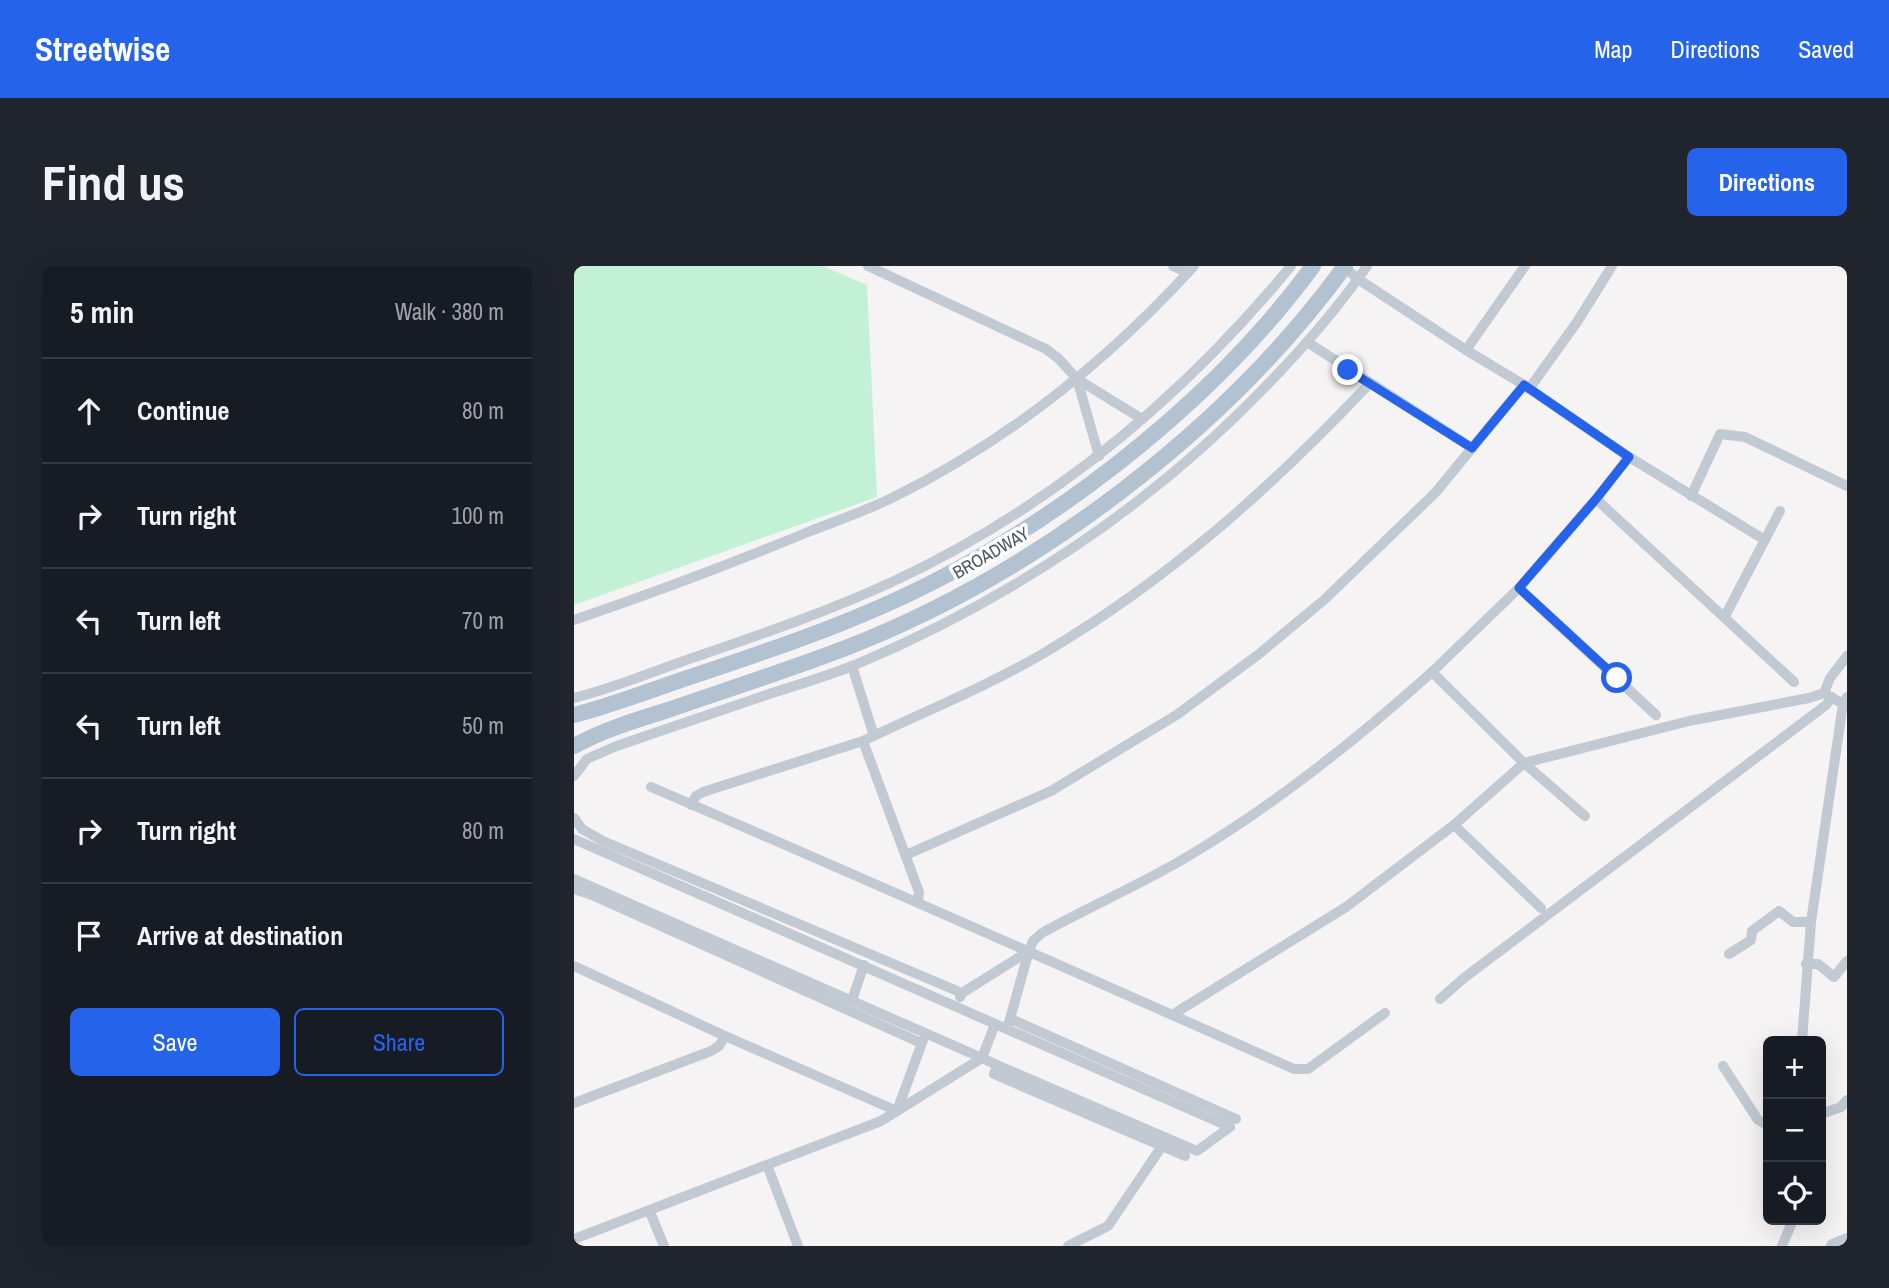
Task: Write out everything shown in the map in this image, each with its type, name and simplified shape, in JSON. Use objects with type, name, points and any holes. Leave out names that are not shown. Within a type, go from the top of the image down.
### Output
[{"type":"main road","name":"BROADWAY","points":[[574,715],[809,637],[937,580],[1022,530],[1090,484],[1160,428],[1225,355],[1250,342],[1313,266]]},
{"type":"main road","name":"BROADWAY","points":[[574,746],[653,715],[843,649],[888,630],[943,604],[1035,551],[1132,483],[1217,410],[1277,349],[1345,267]]},
{"type":"street","points":[[868,266],[1046,349],[1077,379],[1142,419]]},
{"type":"street","points":[[1173,266],[1191,269]]},
{"type":"street","points":[[574,698],[793,624],[928,564],[1012,516],[1099,456],[1225,355],[1291,266]]},
{"type":"street","points":[[574,776],[587,759],[660,731],[852,666],[935,628],[1044,568],[1172,475],[1239,415],[1307,342],[1367,266]]},
{"type":"street","points":[[1466,350],[1525,266]]},
{"type":"street","points":[[906,855],[1051,791],[1178,714],[1259,654],[1324,600],[1436,492],[1527,387],[1577,322],[1612,266]]},
{"type":"street","points":[[1345,267],[1358,279],[1527,387],[1629,457],[1765,540]]},
{"type":"street","points":[[574,620],[764,550],[890,499],[966,457],[1004,433],[1077,379],[1102,358],[1191,269]]},
{"type":"street","points":[[1307,342],[1472,448]]},
{"type":"street","points":[[1077,379],[1099,456]]},
{"type":"street","points":[[691,805],[696,796],[703,792],[874,736],[1041,655],[1098,620],[1228,522],[1270,485],[1369,384]]},
{"type":"street","points":[[1691,496],[1720,435],[1745,437],[1847,486]]},
{"type":"street","points":[[1009,1024],[1033,941],[1042,933],[1179,862],[1275,800],[1359,736],[1432,672],[1519,588],[1629,457]]},
{"type":"street","points":[[1596,499],[1794,682]]},
{"type":"street","points":[[1725,616],[1780,511]]},
{"type":"street","points":[[1012,516],[1022,530]]},
{"type":"street","points":[[1035,551],[1044,568]]},
{"type":"street","points":[[1519,588],[1656,715]]},
{"type":"street","points":[[1440,999],[1464,978],[1826,705],[1830,678],[1847,656]]},
{"type":"street","points":[[852,666],[874,736]]},
{"type":"street","points":[[1432,672],[1524,763],[1585,816]]},
{"type":"street","points":[[644,674],[650,690]]},
{"type":"street","points":[[1172,1015],[1346,907],[1454,825],[1524,763],[1689,721],[1828,695],[1845,701],[1811,922],[1802,1036]]},
{"type":"street","points":[[653,715],[660,731]]},
{"type":"street","points":[[863,741],[919,892],[918,902]]},
{"type":"street","points":[[651,788],[918,902],[1294,1069],[1308,1069],[1385,1013]]},
{"type":"street","points":[[574,818],[582,829],[603,841],[962,993]]},
{"type":"street","points":[[1454,825],[1541,908]]},
{"type":"street","points":[[574,839],[995,1024],[1009,1024],[1233,1123],[1198,1151],[982,1058],[924,1038],[574,889]]},
{"type":"street","points":[[574,879],[852,1000],[924,1038]]},
{"type":"street","points":[[1729,954],[1751,940],[1752,931],[1779,911],[1793,922],[1811,922]]},
{"type":"street","points":[[956,1006],[962,993],[1028,951]]},
{"type":"street","points":[[1806,964],[1818,964],[1834,977],[1847,961]]},
{"type":"street","points":[[852,1000],[864,965]]},
{"type":"street","points":[[574,966],[897,1111]]},
{"type":"street","points":[[574,1239],[650,1212],[880,1121],[982,1058],[995,1024]]},
{"type":"street","points":[[574,1103],[711,1051],[719,1046],[725,1036]]},
{"type":"street","points":[[897,1111],[924,1038]]},
{"type":"street","points":[[996,1065],[994,1074],[1185,1156]]},
{"type":"street","points":[[1723,1066],[1758,1120],[1763,1122]]},
{"type":"street","points":[[1826,1112],[1841,1107],[1847,1100]]},
{"type":"street","points":[[1068,1246],[1108,1226],[1161,1146]]},
{"type":"street","points":[[767,1165],[798,1246]]},
{"type":"street","points":[[650,1212],[664,1246]]},
{"type":"street","points":[[1782,1246],[1791,1225]]},
{"type":"street","points":[[1833,1246],[1847,1240]]},
{"type":"green space","points":[[574,266],[823,266],[867,285],[877,497],[574,605]]},
{"type":"route","points":[[1348,370],[1472,448],[1524,385],[1629,457],[1519,588],[1617,678]]}]
